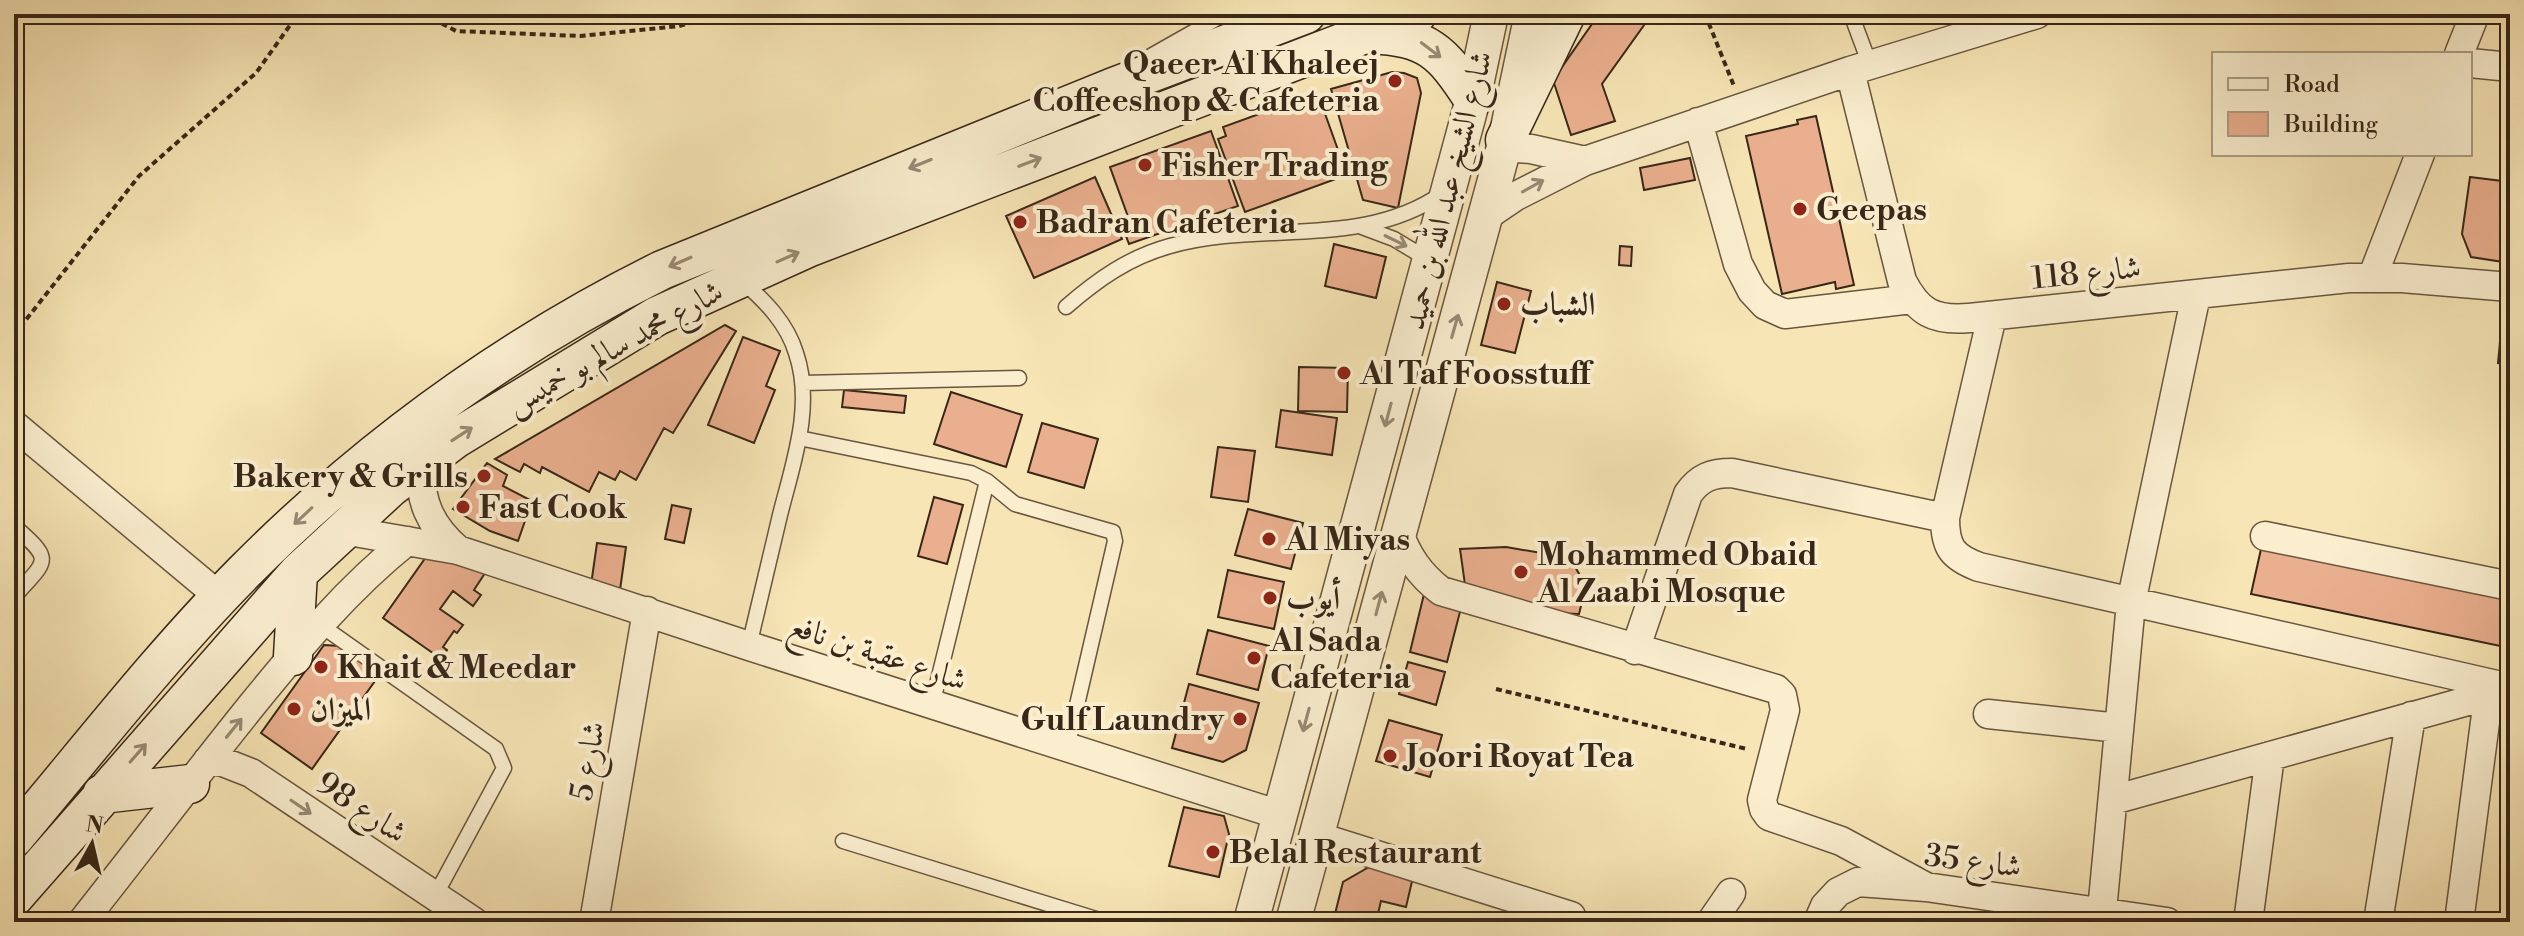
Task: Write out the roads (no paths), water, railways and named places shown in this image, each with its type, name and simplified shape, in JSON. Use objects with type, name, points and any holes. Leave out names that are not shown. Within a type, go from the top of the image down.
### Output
[{"type":"main road","name":"شارع محمد سالم بو خميس","points":[[14,838],[220,597],[336,485],[433,408],[526,347],[662,270],[1111,88],[1306,14]]},
{"type":"main road","name":"شارع محمد سالم بو خميس","points":[[14,897],[298,573],[343,530],[455,439],[628,332],[810,247],[1417,14]]},
{"type":"main road","points":[[1504,143],[1566,14]]},
{"type":"main road","points":[[1370,34],[1419,41],[1445,61],[1473,99]]},
{"type":"main road","points":[[293,656],[298,573]]},
{"type":"main road","points":[[102,794],[199,772]]},
{"type":"street","name":"شارع الشيخ عبد الله بن حميد","points":[[1251,922],[1473,99],[1491,14]]},
{"type":"street","name":"شارع الشيخ عبد الله بن حميد","points":[[1293,922],[1485,217],[1532,14]]},
{"type":"street","points":[[1485,217],[1516,196],[1585,161],[1860,68],[2037,14]]},
{"type":"street","points":[[2460,52],[2475,14]]},
{"type":"street","points":[[2472,63],[2510,67]]},
{"type":"street","points":[[1698,122],[1738,264],[1752,291],[1765,305],[1785,314],[1912,299],[1902,281],[1860,68]]},
{"type":"street","points":[[1504,143],[1585,161]]},
{"type":"street","points":[[2372,278],[2419,156]]},
{"type":"street","name":"شارع 118","points":[[1912,299],[1927,313],[1948,320],[2318,280],[2431,279],[2510,287]]},
{"type":"street","points":[[2102,911],[2131,603],[2196,295]]},
{"type":"street","points":[[1992,316],[1945,518],[1945,536],[1953,552],[1965,562],[2496,689]]},
{"type":"street","points":[[14,425],[220,597]]},
{"type":"street","points":[[422,463],[421,487],[427,512],[435,526],[458,550]]},
{"type":"street","points":[[1635,650],[1688,494],[1706,476],[1732,473],[1945,518]]},
{"type":"street","name":"شارع عقبة بن نافع","points":[[343,530],[458,550],[1280,815]]},
{"type":"street","points":[[1398,531],[1408,555],[1422,576],[1441,591],[1776,689],[1782,695],[1785,710],[1762,800],[1769,816],[1849,845],[1926,887]]},
{"type":"street","points":[[2265,536],[2510,586]]},
{"type":"street","points":[[82,922],[319,624],[363,578],[407,541]]},
{"type":"street","name":"شارع 5","points":[[594,922],[647,611]]},
{"type":"street","points":[[2113,800],[2496,689]]},
{"type":"street","points":[[2459,922],[2496,689]]},
{"type":"street","points":[[1988,714],[2119,728]]},
{"type":"street","points":[[2378,922],[2411,716]]},
{"type":"street","points":[[2248,922],[2270,756]]},
{"type":"street","name":"شارع 98","points":[[199,772],[223,762],[251,773],[474,922]]},
{"type":"street","points":[[1316,836],[1571,916]]},
{"type":"street","name":"شارع 35","points":[[1818,922],[1825,906],[1838,892],[1858,882],[1926,887],[2167,922]]},
{"type":"street","points":[[1711,922],[1731,893]]},
{"type":"lane","points":[[1111,88],[1150,57],[1225,14]]},
{"type":"lane","points":[[1851,14],[1860,68]]},
{"type":"lane","points":[[1066,307],[1097,280],[1121,266],[1172,245],[1251,235],[1362,227],[1406,213],[1449,188]]},
{"type":"lane","points":[[1362,227],[1394,239],[1429,260]]},
{"type":"lane","points":[[739,279],[764,300],[783,325],[796,352],[803,383],[799,438],[749,646]]},
{"type":"lane","points":[[803,383],[1019,378]]},
{"type":"lane","points":[[799,438],[960,470],[987,481],[1015,504],[1104,528],[1115,536],[1067,748]]},
{"type":"lane","points":[[932,705],[987,481]]},
{"type":"lane","points":[[14,526],[39,548],[43,557],[41,565],[14,597]]},
{"type":"lane","points":[[319,624],[496,749],[504,768],[435,896]]},
{"type":"lane","points":[[843,841],[1106,922]]},
{"type":"place","name":"Qaeer Al Khaleej Coffeeshop & Cafeteria","points":[[1395,81]]},
{"type":"place","name":"Fisher Trading","points":[[1145,165]]},
{"type":"place","name":"Geepas","points":[[1800,209]]},
{"type":"place","name":"Badran Cafeteria","points":[[1020,222]]},
{"type":"place","name":"الشباب","points":[[1504,304]]},
{"type":"place","name":"Al Taf Foosstuff","points":[[1344,373]]},
{"type":"place","name":"Bakery & Grills","points":[[484,476]]},
{"type":"place","name":"Fast Cook","points":[[463,507]]},
{"type":"place","name":"Al Miyas","points":[[1269,539]]},
{"type":"place","name":"Mohammed Obaid Al Zaabi Mosque","points":[[1521,572]]},
{"type":"place","name":"أيوب","points":[[1270,598]]},
{"type":"place","name":"Al Sada Cafeteria","points":[[1254,658]]},
{"type":"place","name":"Khait & Meedar","points":[[321,667]]},
{"type":"place","name":"الميزان","points":[[294,709]]},
{"type":"place","name":"Gulf Laundry","points":[[1240,719]]},
{"type":"place","name":"Joori Royat Tea","points":[[1390,756]]},
{"type":"place","name":"Belal Restaurant","points":[[1213,852]]}]
